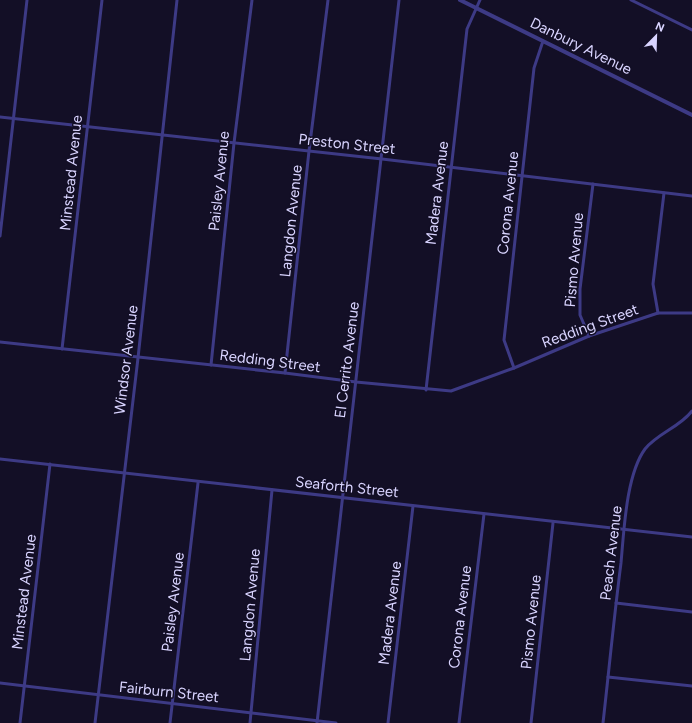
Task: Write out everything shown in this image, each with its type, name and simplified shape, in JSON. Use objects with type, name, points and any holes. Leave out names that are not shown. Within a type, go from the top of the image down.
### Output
[{"type":"street","points":[[0,236],[27,0]]},
{"type":"street","name":"Minstead Avenue","points":[[62,349],[102,0]]},
{"type":"street","name":"Windsor Avenue","points":[[95,723],[123,474],[138,358],[177,0]]},
{"type":"street","name":"Paisley Avenue","points":[[211,365],[234,143],[252,0]]},
{"type":"street","name":"Langdon Avenue","points":[[285,372],[309,151],[328,0]]},
{"type":"street","name":"El Cerrito Avenue","points":[[317,722],[341,498],[356,382],[400,0]]},
{"type":"street","name":"Danbury Avenue","points":[[460,0],[692,115]]},
{"type":"street","name":"Madera Avenue","points":[[426,390],[467,29],[480,0]]},
{"type":"street","points":[[631,0],[692,30]]},
{"type":"street","name":"Corona Avenue","points":[[514,368],[504,340],[534,68],[543,41]]},
{"type":"street","name":"Preston Street","points":[[0,117],[382,159],[692,196]]},
{"type":"street","name":"Pismo Avenue","points":[[588,336],[580,315],[580,289],[592,184]]},
{"type":"street","points":[[658,313],[653,284],[664,193]]},
{"type":"street","name":"Redding Street","points":[[0,342],[138,358],[285,372],[426,390],[451,391],[514,368],[588,336],[658,313],[692,313]]},
{"type":"street","name":"Peach Avenue","points":[[602,723],[633,472],[646,449],[666,431],[688,416],[692,411]]},
{"type":"street","name":"Seaforth Street","points":[[0,459],[198,483],[692,537]]},
{"type":"street","name":"Minstead Avenue","points":[[20,723],[50,464]]},
{"type":"street","name":"Paisley Avenue","points":[[170,723],[198,483]]},
{"type":"street","name":"Langdon Avenue","points":[[250,723],[272,490]]},
{"type":"street","name":"Madera Avenue","points":[[388,723],[413,506]]},
{"type":"street","name":"Corona Avenue","points":[[459,723],[484,514]]},
{"type":"street","name":"Pismo Avenue","points":[[531,723],[553,522]]},
{"type":"street","points":[[616,603],[692,612]]},
{"type":"street","points":[[608,677],[692,686]]},
{"type":"street","name":"Fairburn Street","points":[[0,683],[251,712],[317,722],[336,723]]}]
